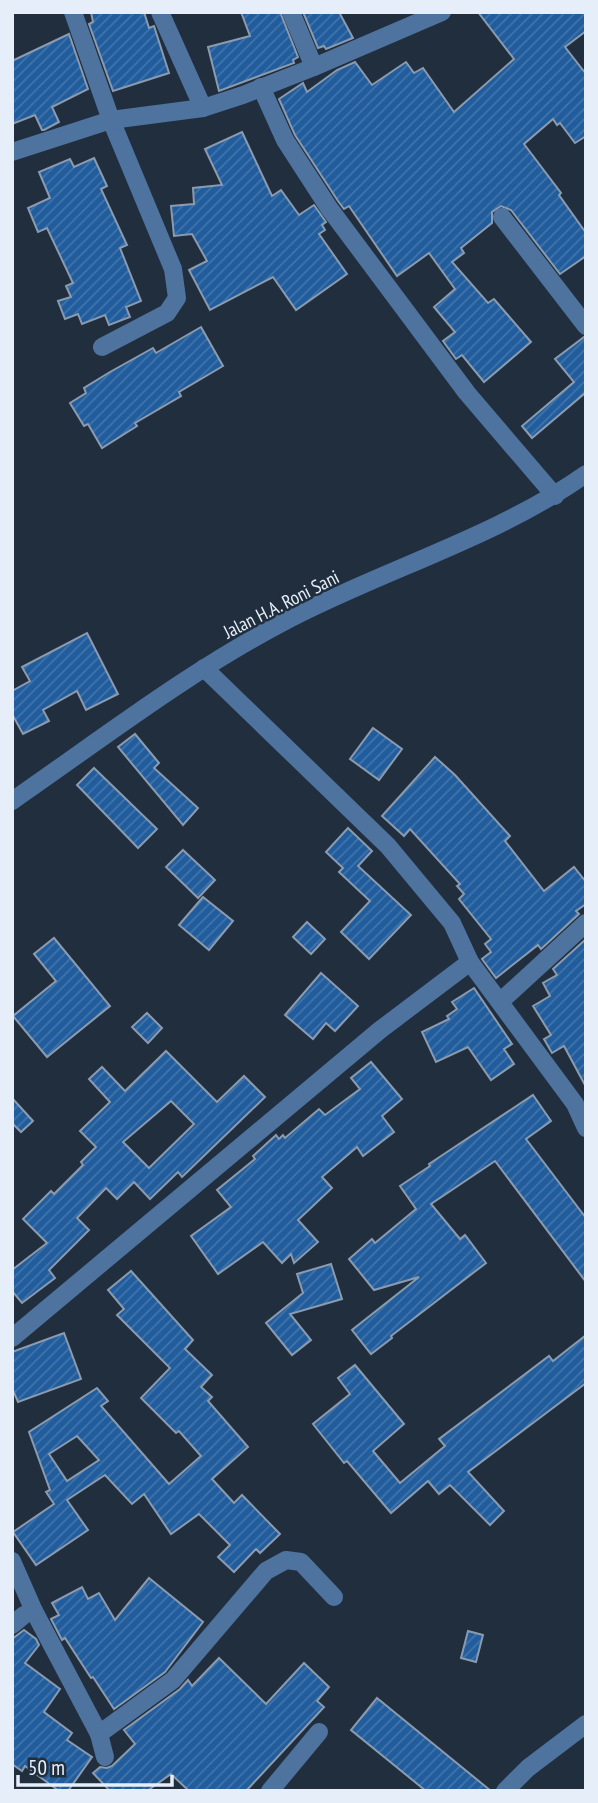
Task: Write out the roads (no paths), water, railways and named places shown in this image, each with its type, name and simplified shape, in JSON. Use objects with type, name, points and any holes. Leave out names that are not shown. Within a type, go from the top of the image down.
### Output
[{"type":"street","points":[[73,12],[111,120],[173,268],[177,298],[167,313],[102,347]]},
{"type":"street","points":[[160,12],[203,108]]},
{"type":"street","points":[[291,12],[314,68]]},
{"type":"street","points":[[12,152],[111,120],[203,108],[314,68],[442,12]]},
{"type":"street","points":[[261,87],[285,140],[329,208],[467,393],[555,496]]},
{"type":"street","points":[[502,216],[586,326]]},
{"type":"street","name":"Jalan H.A. Roni Sani","points":[[12,801],[204,668],[292,618],[472,537],[555,496],[586,474]]},
{"type":"street","points":[[204,668],[388,846],[452,923],[471,962],[500,1003],[580,1102],[586,1128]]},
{"type":"street","points":[[500,1003],[586,923]]},
{"type":"street","points":[[12,1338],[380,1030],[471,962]]},
{"type":"street","points":[[99,1734],[173,1680],[266,1571],[286,1560],[301,1562],[334,1597]]},
{"type":"street","points":[[12,1561],[34,1611],[99,1734],[105,1756]]},
{"type":"street","points":[[12,1625],[23,1615],[34,1611]]},
{"type":"street","points":[[505,1791],[528,1768],[586,1724]]},
{"type":"street","points":[[270,1791],[319,1732]]}]
